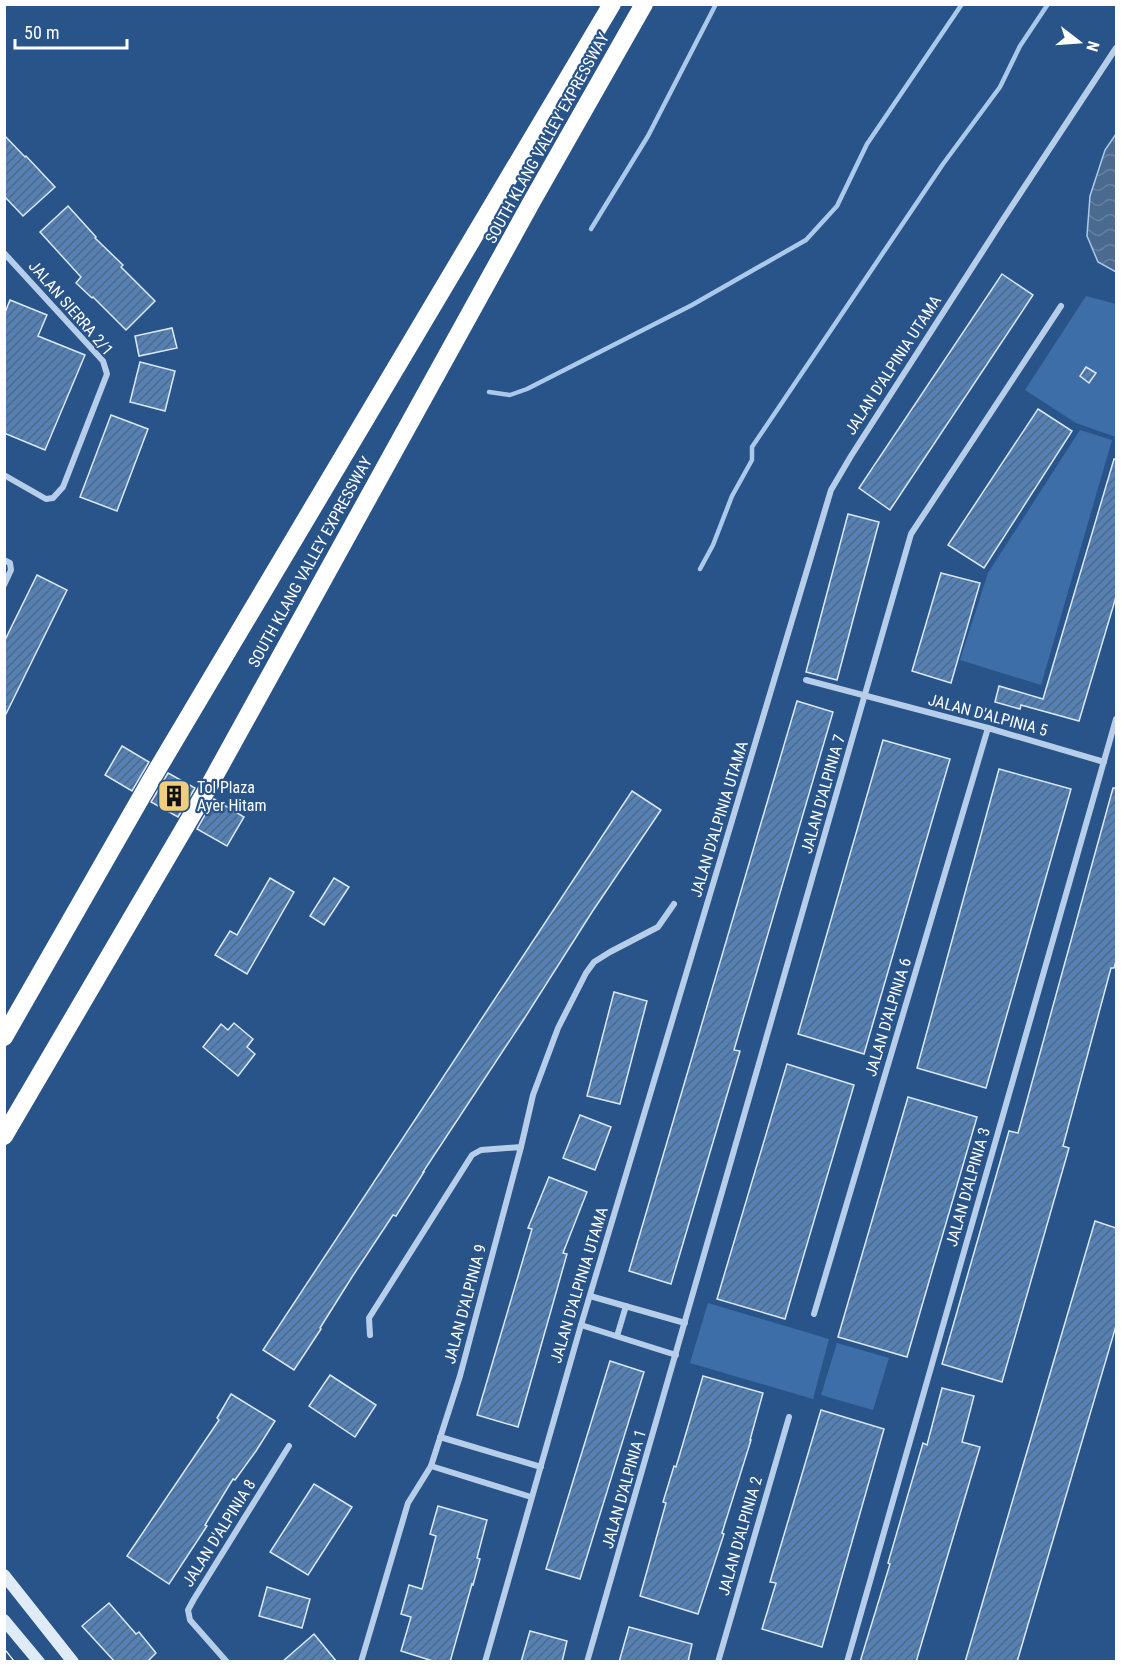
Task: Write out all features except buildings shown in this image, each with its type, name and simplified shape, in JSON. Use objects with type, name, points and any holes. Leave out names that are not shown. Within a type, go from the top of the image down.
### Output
[{"type":"highway","name":"SOUTH KLANG VALLEY EXPRESSWAY","points":[[4,1037],[151,780],[612,4]]},
{"type":"highway","name":"SOUTH KLANG VALLEY EXPRESSWAY","points":[[4,1136],[201,801],[531,203],[645,4]]},
{"type":"main road","points":[[4,1575],[73,1662]]},
{"type":"main road","points":[[4,1620],[39,1662]]},
{"type":"street","name":"JALAN D'ALPINIA UTAMA","points":[[485,1662],[581,1325],[831,490],[1004,218],[1116,48]]},
{"type":"street","points":[[4,265],[6,255]]},
{"type":"street","name":"JALAN SIERRA 2/1","points":[[4,475],[46,499],[53,498],[63,487],[107,374],[104,361],[6,255]]},
{"type":"street","name":"JALAN D'ALPINIA 7","points":[[685,1323],[911,534],[1061,306]]},
{"type":"street","points":[[4,560],[9,563],[11,570],[4,585]]},
{"type":"street","name":"JALAN D'ALPINIA 5","points":[[806,680],[988,728],[1104,762]]},
{"type":"street","name":"JALAN D'ALPINIA 3","points":[[847,1662],[1116,719]]},
{"type":"street","name":"JALAN D'ALPINIA 6","points":[[814,1314],[988,728]]},
{"type":"street","name":"JALAN D'ALPINIA 9","points":[[430,1466],[460,1376],[533,1095],[558,1028],[594,962],[658,927],[674,904]]},
{"type":"street","points":[[370,1335],[369,1318],[472,1155],[488,1149],[521,1147]]},
{"type":"street","points":[[590,1296],[685,1323]]},
{"type":"street","points":[[617,1336],[626,1306]]},
{"type":"street","name":"JALAN D'ALPINIA 1","points":[[587,1662],[685,1323]]},
{"type":"street","points":[[581,1325],[676,1354]]},
{"type":"street","name":"JALAN D'ALPINIA 2","points":[[718,1662],[789,1417]]},
{"type":"street","points":[[440,1437],[541,1467]]},
{"type":"street","name":"JALAN D'ALPINIA 8","points":[[227,1662],[190,1620],[188,1610],[289,1446]]},
{"type":"street","points":[[361,1662],[408,1503],[430,1466],[531,1497]]},
{"type":"shaded area","points":[[1086,296],[1116,304],[1116,437],[1076,423],[1025,390]]},
{"type":"shaded area","points":[[1080,430],[1112,440],[1041,685],[960,660],[988,573]]},
{"type":"shaded area","points":[[708,1303],[829,1339],[813,1399],[690,1363]]},
{"type":"shaded area","points":[[837,1343],[889,1358],[873,1410],[821,1395]]},
{"type":"water","points":[[1116,134],[1116,272],[1098,262],[1087,236],[1090,196],[1105,150]]},
{"type":"waterway","points":[[591,229],[648,136],[716,4]]},
{"type":"waterway","points":[[489,392],[510,395],[527,389],[692,305],[806,240],[837,206],[867,144],[962,4]]},
{"type":"waterway","points":[[700,569],[713,545],[732,496],[752,460],[752,447],[943,164],[1000,87],[1020,46],[1048,4]]},
{"type":"railway","points":[[4,1653],[11,1662]]},
{"type":"place","name":"Tol Plaza Ayer Hitam","points":[[174,796]]}]
